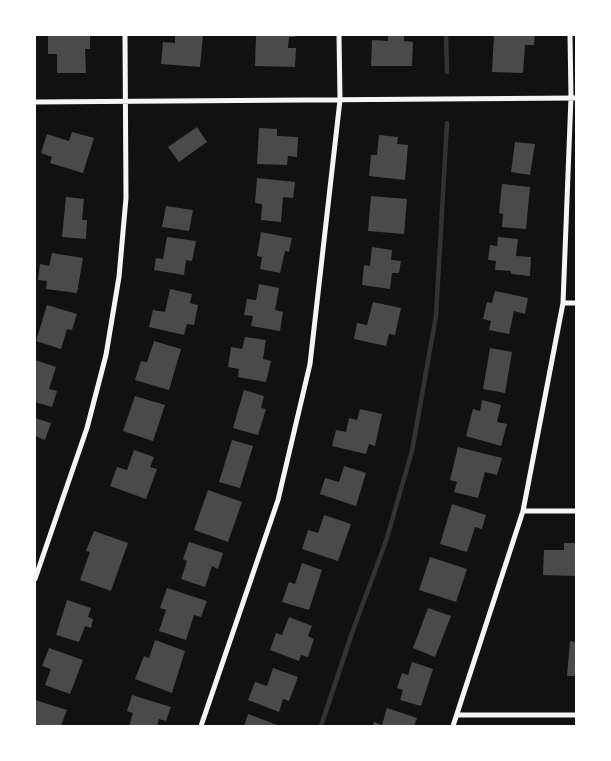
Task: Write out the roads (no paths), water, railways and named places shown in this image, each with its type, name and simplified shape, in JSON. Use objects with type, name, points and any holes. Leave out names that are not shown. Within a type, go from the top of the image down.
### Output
[{"type":"street","points":[[35,579],[87,428],[106,355],[119,277],[126,198],[124,35]]},
{"type":"street","points":[[201,726],[278,500],[310,364],[340,100],[339,35]]},
{"type":"street","points":[[453,726],[523,511],[563,303],[573,97],[570,35]]},
{"type":"street","points":[[35,102],[573,97]]},
{"type":"street","points":[[563,303],[576,304]]},
{"type":"street","points":[[523,511],[576,511]]},
{"type":"street","points":[[457,715],[576,715]]},
{"type":"waterway","points":[[446,35],[447,72]]},
{"type":"waterway","points":[[321,726],[352,633],[386,541],[412,451],[436,316],[447,123]]}]
